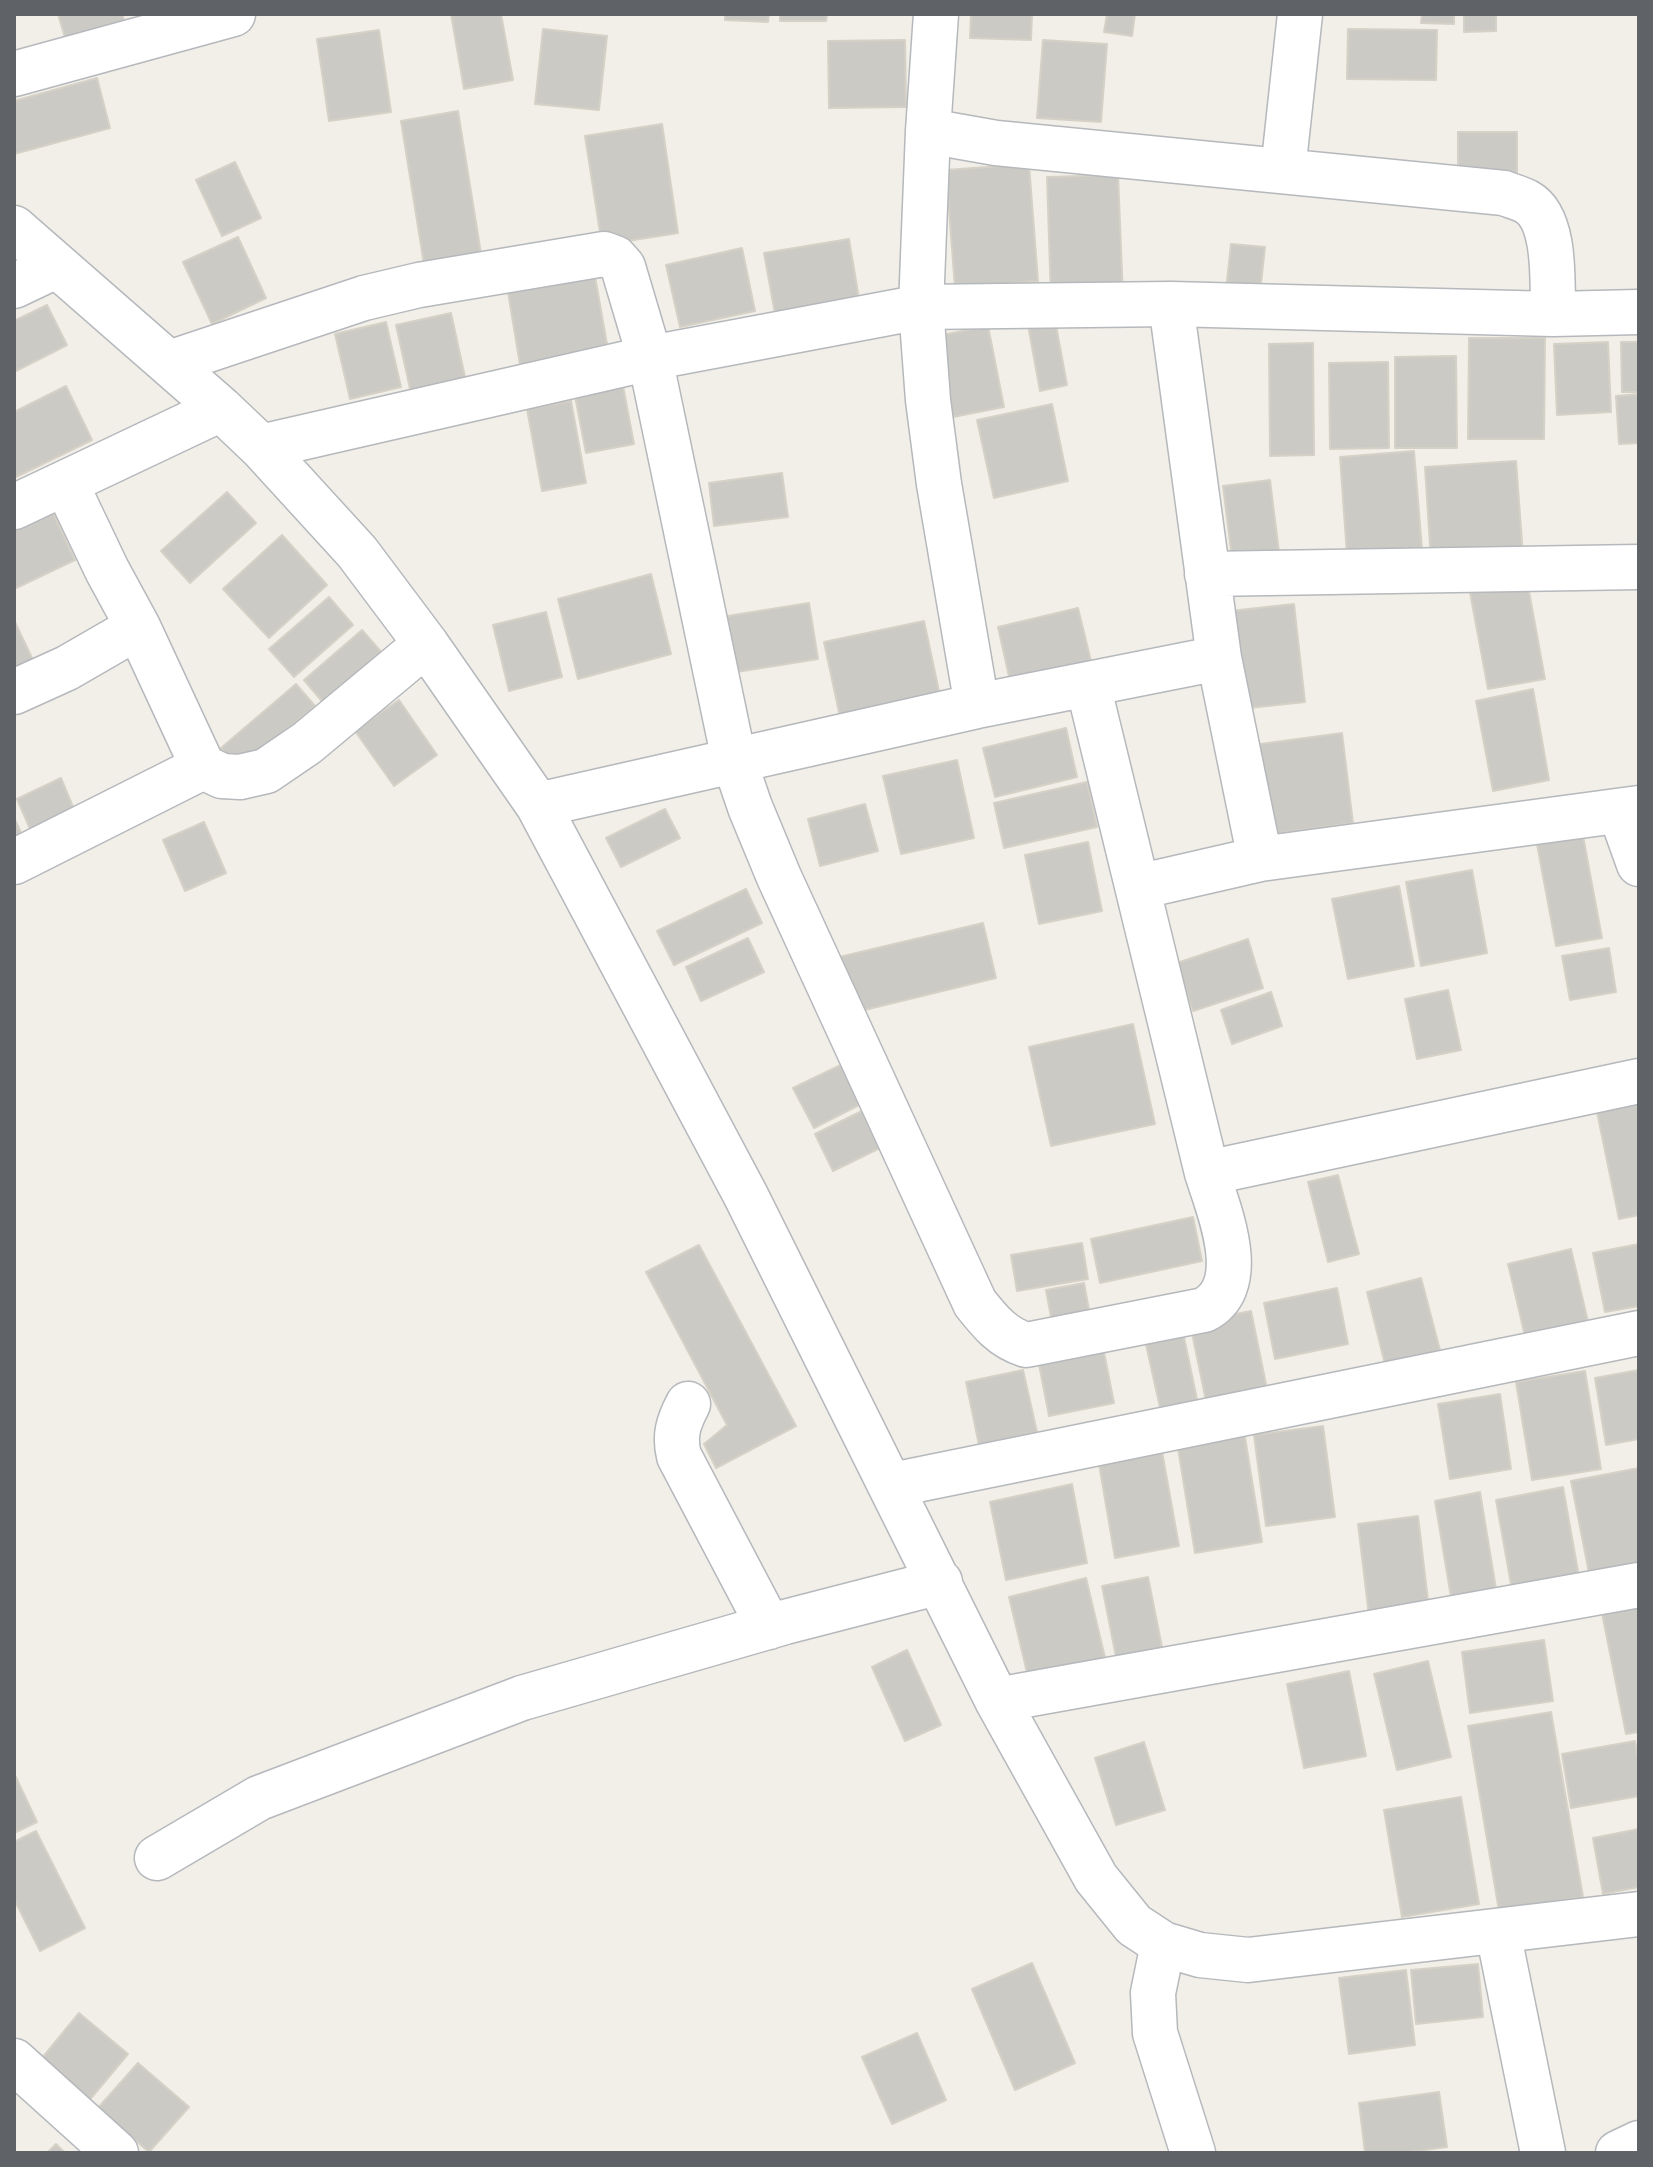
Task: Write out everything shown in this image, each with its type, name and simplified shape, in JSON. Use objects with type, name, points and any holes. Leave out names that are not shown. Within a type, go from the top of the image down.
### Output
[{"type":"street","points":[[936,14],[921,307],[937,470],[977,706]]},
{"type":"street","points":[[1283,171],[1300,14]]},
{"type":"street","points":[[14,74],[224,15]]},
{"type":"street","points":[[928,131],[996,143],[1504,193],[1529,203],[1542,216],[1548,230],[1553,314]]},
{"type":"street","points":[[14,228],[221,409],[261,447],[357,552],[426,644],[538,805],[746,1196],[997,1700],[1096,1878],[1134,1925],[1163,1944],[1200,1955],[1248,1960],[1639,1914]]},
{"type":"street","points":[[169,363],[364,298],[419,285],[604,254],[615,258],[623,267],[650,358],[734,760],[750,807],[779,877],[975,1303],[1008,1339],[1026,1345],[1204,1310],[1216,1304],[1226,1290],[1230,1265],[1224,1229],[1207,1173],[1088,685]]},
{"type":"street","points":[[14,286],[56,266]]},
{"type":"street","points":[[1171,304],[1219,658],[1260,859]]},
{"type":"street","points":[[261,447],[650,358],[921,307],[1171,304],[1553,314],[1639,312]]},
{"type":"street","points":[[14,507],[221,409]]},
{"type":"street","points":[[66,484],[138,627],[203,767],[222,776],[240,777],[266,771],[307,743],[426,644]]},
{"type":"street","points":[[1207,574],[1639,567]]},
{"type":"street","points":[[14,692],[67,668],[138,627]]},
{"type":"street","points":[[538,805],[977,706],[1219,658]]},
{"type":"street","points":[[14,862],[203,767]]},
{"type":"street","points":[[1138,887],[1260,859],[1629,810],[1639,864]]},
{"type":"street","points":[[1207,1173],[1639,1081]]},
{"type":"street","points":[[892,1485],[1639,1333]]},
{"type":"street","points":[[688,1404],[679,1421],[675,1440],[679,1456],[769,1627]]},
{"type":"street","points":[[157,1858],[259,1798],[522,1698],[940,1582]]},
{"type":"street","points":[[997,1700],[1639,1585]]},
{"type":"street","points":[[1498,1932],[1543,2153]]},
{"type":"street","points":[[1163,1944],[1153,1993],[1155,2033],[1193,2153]]},
{"type":"street","points":[[14,2061],[116,2153]]},
{"type":"street","points":[[1618,2153],[1639,2143]]},
{"type":"building","points":[[58,14],[122,14],[128,32],[69,51]]},
{"type":"building","points":[[451,14],[501,14],[513,80],[464,89]]},
{"type":"building","points":[[725,14],[769,14],[768,22],[725,20]]},
{"type":"building","points":[[780,14],[827,14],[826,21],[780,21]]},
{"type":"building","points":[[971,14],[1032,14],[1031,40],[970,38]]},
{"type":"building","points":[[1107,14],[1135,14],[1132,36],[1104,32]]},
{"type":"building","points":[[1422,14],[1454,14],[1454,24],[1421,23]]},
{"type":"building","points":[[1464,14],[1496,14],[1496,31],[1464,32]]},
{"type":"building","points":[[543,29],[607,36],[599,110],[535,104]]},
{"type":"building","points":[[1348,29],[1437,30],[1436,80],[1347,79]]},
{"type":"building","points":[[379,30],[391,112],[329,121],[317,39]]},
{"type":"building","points":[[905,40],[906,107],[829,108],[828,41]]},
{"type":"building","points":[[1043,40],[1107,44],[1101,122],[1037,118]]},
{"type":"building","points":[[97,78],[110,128],[14,154],[14,101]]},
{"type":"building","points":[[458,111],[481,254],[424,264],[401,121]]},
{"type":"building","points":[[662,124],[678,233],[602,245],[585,136]]},
{"type":"building","points":[[1458,132],[1517,132],[1517,177],[1458,178]]},
{"type":"building","points":[[235,162],[261,218],[222,236],[196,180]]},
{"type":"building","points":[[1029,164],[1038,281],[955,288],[946,170]]},
{"type":"building","points":[[1118,175],[1123,297],[1051,300],[1047,177]]},
{"type":"building","points":[[238,237],[266,298],[212,324],[183,262]]},
{"type":"building","points":[[849,239],[859,299],[775,314],[764,253]]},
{"type":"building","points":[[1231,244],[1265,247],[1259,302],[1225,299]]},
{"type":"building","points":[[742,248],[755,311],[680,327],[666,265]]},
{"type":"building","points":[[594,271],[608,350],[520,365],[507,286]]},
{"type":"building","points":[[47,305],[67,345],[14,372],[14,321]]},
{"type":"building","points":[[451,313],[467,386],[412,398],[396,325]]},
{"type":"building","points":[[1055,320],[1067,385],[1040,391],[1028,325]]},
{"type":"building","points":[[386,322],[401,387],[350,399],[335,334]]},
{"type":"building","points":[[988,326],[1004,407],[953,417],[937,336]]},
{"type":"building","points":[[1469,338],[1545,338],[1544,439],[1468,439]]},
{"type":"building","points":[[1608,342],[1611,412],[1557,415],[1554,344]]},
{"type":"building","points":[[1621,342],[1639,342],[1639,392],[1622,392]]},
{"type":"building","points":[[1313,343],[1314,455],[1270,456],[1269,344]]},
{"type":"building","points":[[1456,356],[1457,448],[1395,448],[1395,357]]},
{"type":"building","points":[[1388,362],[1389,448],[1330,449],[1329,363]]},
{"type":"building","points":[[66,386],[92,440],[14,478],[14,412]]},
{"type":"building","points":[[623,386],[634,444],[586,453],[575,396]]},
{"type":"building","points":[[1639,394],[1639,443],[1619,444],[1616,396]]},
{"type":"building","points":[[571,401],[586,483],[542,491],[527,409]]},
{"type":"building","points":[[1052,404],[1068,481],[994,498],[977,420]]},
{"type":"building","points":[[1414,451],[1422,549],[1347,555],[1340,457]]},
{"type":"building","points":[[1516,461],[1523,555],[1431,561],[1425,467]]},
{"type":"building","points":[[782,473],[788,517],[714,526],[709,483]]},
{"type":"building","points":[[1270,480],[1279,552],[1232,559],[1223,486]]},
{"type":"building","points":[[227,492],[256,523],[190,583],[161,551]]},
{"type":"building","points":[[50,507],[75,560],[14,589],[14,524]]},
{"type":"building","points":[[282,535],[327,585],[269,638],[223,589]]},
{"type":"building","points":[[651,574],[671,654],[578,679],[558,599]]},
{"type":"building","points":[[1526,575],[1545,679],[1488,689],[1469,587]]},
{"type":"building","points":[[329,597],[353,625],[294,677],[269,649]]},
{"type":"building","points":[[809,603],[818,659],[724,674],[715,618]]},
{"type":"building","points":[[1294,604],[1305,702],[1240,709],[1230,611]]},
{"type":"building","points":[[1078,608],[1091,661],[1010,681],[998,627]]},
{"type":"building","points":[[546,612],[562,677],[509,691],[493,625]]},
{"type":"building","points":[[14,620],[41,677],[14,690]]},
{"type":"building","points":[[924,621],[940,696],[840,717],[824,642]]},
{"type":"building","points":[[362,630],[391,663],[333,714],[304,680]]},
{"type":"building","points":[[296,684],[315,706],[239,769],[221,748]]},
{"type":"building","points":[[1533,689],[1549,780],[1493,791],[1476,701]]},
{"type":"building","points":[[399,700],[437,755],[394,786],[355,731]]},
{"type":"building","points":[[1066,728],[1077,777],[995,797],[983,748]]},
{"type":"building","points":[[1342,733],[1353,823],[1257,836],[1246,746]]},
{"type":"building","points":[[957,760],[974,838],[901,854],[883,776]]},
{"type":"building","points":[[61,778],[78,819],[34,838],[17,799]]},
{"type":"building","points":[[1087,782],[1097,827],[1004,848],[994,803]]},
{"type":"building","points":[[865,804],[878,851],[820,866],[808,819]]},
{"type":"building","points":[[665,809],[680,838],[621,867],[606,838]]},
{"type":"building","points":[[14,818],[27,845],[14,851]]},
{"type":"building","points":[[204,822],[226,873],[185,891],[163,840]]},
{"type":"building","points":[[1583,836],[1602,938],[1556,946],[1537,844]]},
{"type":"building","points":[[1088,842],[1102,911],[1039,924],[1025,855]]},
{"type":"building","points":[[1472,870],[1487,953],[1421,966],[1406,882]]},
{"type":"building","points":[[1399,886],[1414,966],[1348,979],[1332,899]]},
{"type":"building","points":[[746,889],[762,923],[674,965],[657,931]]},
{"type":"building","points":[[983,923],[996,978],[848,1014],[835,958]]},
{"type":"building","points":[[748,938],[764,972],[701,1001],[686,967]]},
{"type":"building","points":[[1248,939],[1263,988],[1193,1011],[1177,963]]},
{"type":"building","points":[[1609,948],[1616,992],[1570,1000],[1562,956]]},
{"type":"building","points":[[1448,990],[1461,1050],[1417,1059],[1405,999]]},
{"type":"building","points":[[1271,992],[1282,1026],[1232,1044],[1221,1010]]},
{"type":"building","points":[[1133,1024],[1155,1124],[1051,1146],[1029,1047]]},
{"type":"building","points":[[849,1061],[869,1100],[814,1128],[793,1088]]},
{"type":"building","points":[[1639,1104],[1639,1215],[1619,1219],[1597,1112]]},
{"type":"building","points":[[862,1111],[880,1148],[833,1171],[815,1134]]},
{"type":"building","points":[[1338,1175],[1359,1254],[1328,1262],[1308,1182]]},
{"type":"building","points":[[1193,1217],[1202,1261],[1100,1283],[1091,1239]]},
{"type":"building","points":[[1082,1243],[1088,1279],[1017,1291],[1011,1255]]},
{"type":"building","points":[[1639,1244],[1639,1306],[1605,1312],[1593,1253]]},
{"type":"building","points":[[699,1245],[796,1426],[716,1468],[704,1444],[727,1425],[646,1272]]},
{"type":"building","points":[[1571,1249],[1589,1326],[1526,1340],[1508,1264]]},
{"type":"building","points":[[1421,1278],[1441,1354],[1386,1368],[1367,1292]]},
{"type":"building","points":[[1084,1283],[1091,1321],[1053,1328],[1046,1290]]},
{"type":"building","points":[[1337,1288],[1348,1344],[1275,1359],[1264,1303]]},
{"type":"building","points":[[1251,1311],[1267,1389],[1206,1401],[1190,1323]]},
{"type":"building","points":[[1181,1323],[1198,1404],[1161,1412],[1143,1331]]},
{"type":"building","points":[[1102,1342],[1114,1403],[1049,1416],[1037,1354]]},
{"type":"building","points":[[1023,1370],[1037,1432],[979,1445],[966,1382]]},
{"type":"building","points":[[1639,1370],[1639,1439],[1606,1445],[1595,1378]]},
{"type":"building","points":[[1585,1371],[1601,1469],[1532,1480],[1516,1382]]},
{"type":"building","points":[[1500,1394],[1511,1469],[1450,1479],[1438,1404]]},
{"type":"building","points":[[1323,1426],[1335,1517],[1266,1526],[1254,1435]]},
{"type":"building","points":[[1244,1431],[1262,1542],[1195,1553],[1177,1442]]},
{"type":"building","points":[[1161,1446],[1179,1546],[1115,1558],[1098,1458]]},
{"type":"building","points":[[1639,1468],[1639,1563],[1589,1573],[1571,1481]]},
{"type":"building","points":[[1072,1484],[1087,1563],[1006,1580],[990,1502]]},
{"type":"building","points":[[1563,1487],[1579,1577],[1512,1590],[1496,1500]]},
{"type":"building","points":[[1480,1492],[1497,1595],[1452,1603],[1435,1501]]},
{"type":"building","points":[[1418,1516],[1429,1609],[1369,1616],[1358,1524]]},
{"type":"building","points":[[1148,1577],[1163,1652],[1117,1662],[1102,1586]]},
{"type":"building","points":[[1086,1578],[1107,1666],[1030,1685],[1009,1597]]},
{"type":"building","points":[[1639,1595],[1639,1732],[1626,1734],[1600,1603]]},
{"type":"building","points":[[1544,1640],[1553,1701],[1470,1713],[1462,1652]]},
{"type":"building","points":[[907,1650],[941,1725],[905,1741],[872,1667]]},
{"type":"building","points":[[1428,1661],[1451,1757],[1397,1770],[1374,1674]]},
{"type":"building","points":[[1349,1671],[1366,1756],[1304,1768],[1287,1684]]},
{"type":"building","points":[[1551,1712],[1583,1897],[1499,1911],[1468,1726]]},
{"type":"building","points":[[1635,1741],[1639,1796],[1571,1808],[1562,1754]]},
{"type":"building","points":[[1144,1742],[1165,1810],[1116,1825],[1095,1758]]},
{"type":"building","points":[[14,1773],[37,1822],[14,1833]]},
{"type":"building","points":[[1461,1797],[1479,1904],[1402,1917],[1384,1810]]},
{"type":"building","points":[[1639,1829],[1639,1887],[1603,1894],[1593,1838]]},
{"type":"building","points":[[36,1831],[85,1928],[40,1951],[14,1899],[14,1842]]},
{"type":"building","points":[[1032,1963],[1075,2063],[1015,2090],[972,1989]]},
{"type":"building","points":[[1478,1964],[1483,2017],[1416,2024],[1411,1970]]},
{"type":"building","points":[[1406,1970],[1415,2045],[1349,2054],[1339,1978]]},
{"type":"building","points":[[79,2013],[128,2054],[87,2103],[38,2063]]},
{"type":"building","points":[[917,2033],[946,2100],[892,2124],[862,2057]]},
{"type":"building","points":[[138,2063],[189,2107],[149,2152],[98,2108]]},
{"type":"building","points":[[1439,2092],[1447,2147],[1402,2153],[1365,2153],[1359,2103]]},
{"type":"building","points":[[56,2144],[65,2153],[47,2153]]}]
